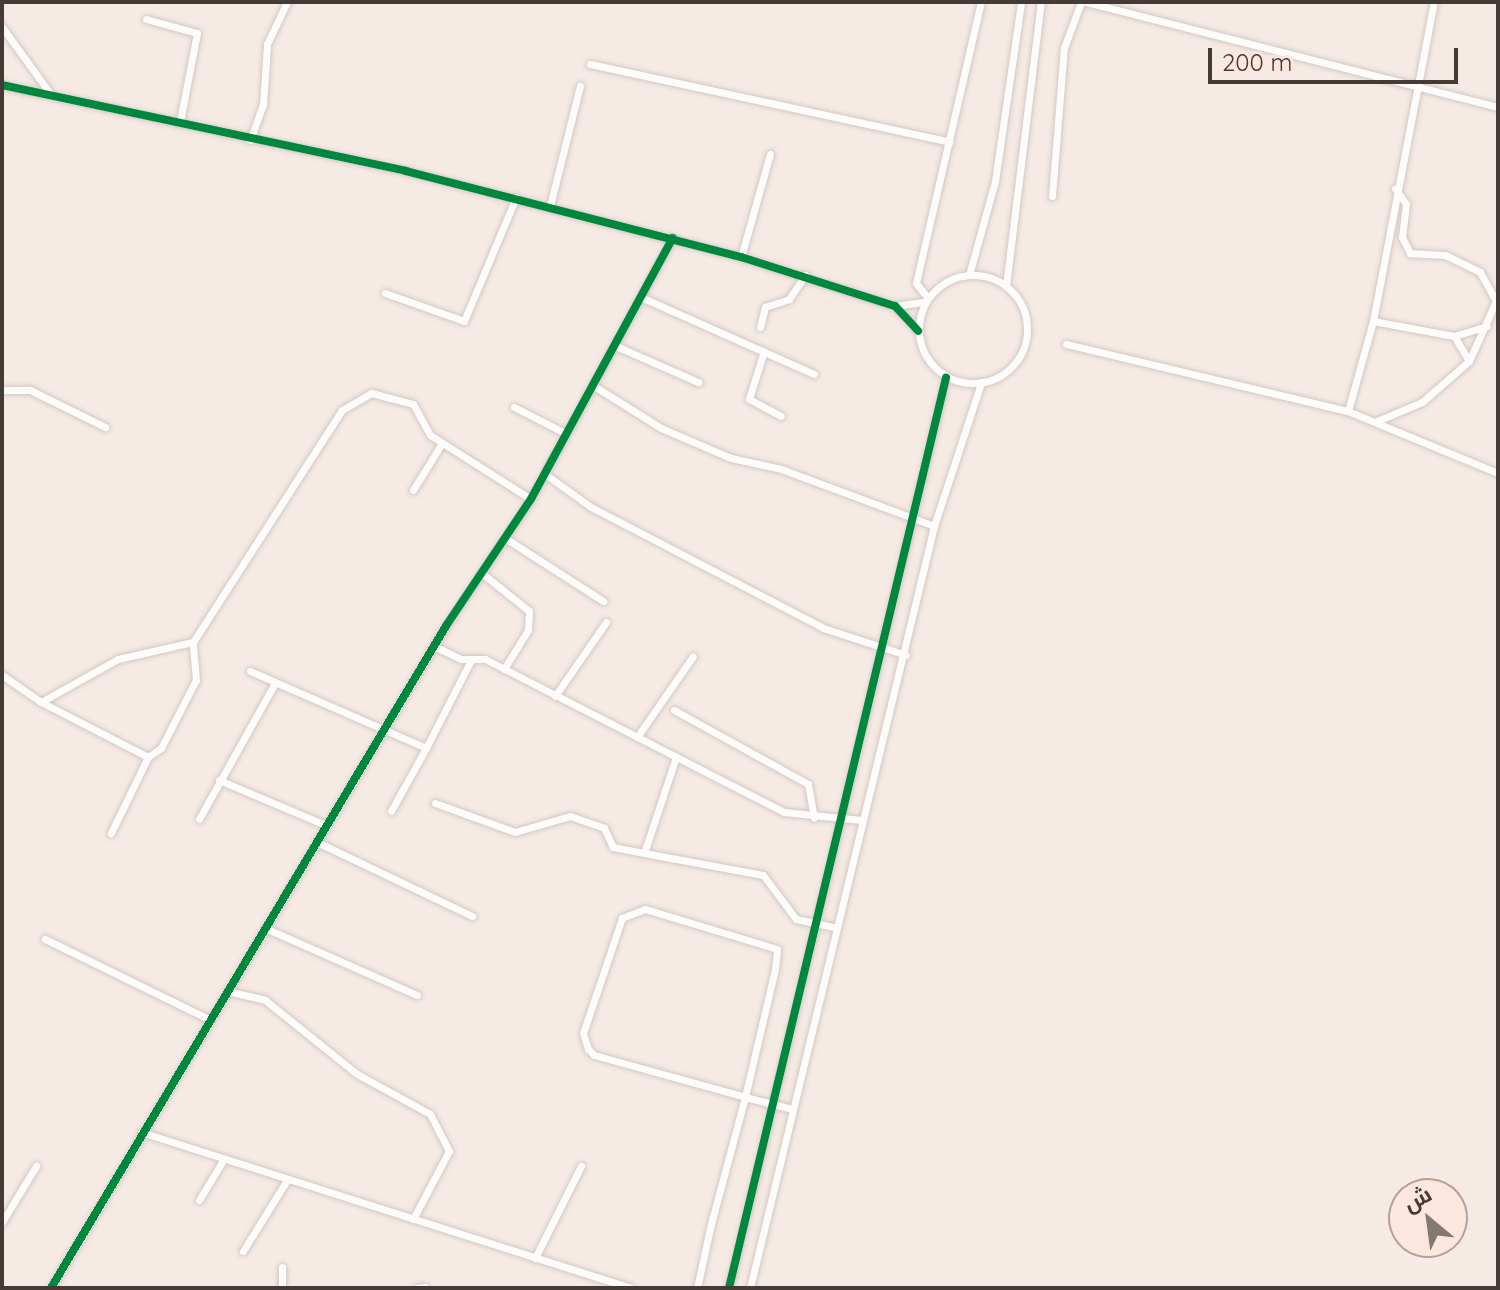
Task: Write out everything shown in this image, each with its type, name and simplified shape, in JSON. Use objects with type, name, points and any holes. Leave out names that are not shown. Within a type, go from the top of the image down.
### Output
[{"type":"street","points":[[250,140],[263,105],[267,44],[287,2]]},
{"type":"street","points":[[918,331],[927,300],[916,283],[981,2]]},
{"type":"street","points":[[895,306],[927,300],[969,275],[995,181],[1021,2]]},
{"type":"street","points":[[1006,286],[1041,2]]},
{"type":"street","points":[[1052,196],[1064,48],[1083,2],[1416,82],[1498,107]]},
{"type":"street","points":[[1348,411],[1373,321],[1395,188],[1434,2]]},
{"type":"street","points":[[146,19],[197,33],[180,121]]},
{"type":"street","points":[[2,27],[52,96]]},
{"type":"street","points":[[590,64],[950,142]]},
{"type":"street","points":[[2,85],[180,121],[250,140],[516,197],[805,275],[895,306],[918,331],[926,358],[946,378],[981,383],[1011,368],[1027,337],[1021,303],[1006,286],[969,275]]},
{"type":"street","points":[[550,206],[580,86]]},
{"type":"street","points":[[741,257],[770,154]]},
{"type":"street","points":[[1377,421],[1422,402],[1469,361],[1496,301],[1492,283],[1445,255],[1410,253],[1402,237],[1406,204],[1395,188]]},
{"type":"street","points":[[385,293],[464,321],[516,197]]},
{"type":"street","points":[[51,1288],[141,1132],[434,646],[531,499],[673,238]]},
{"type":"street","points":[[760,327],[765,307],[789,299],[805,275]]},
{"type":"street","points":[[643,298],[763,354],[814,374]]},
{"type":"street","points":[[1373,321],[1454,336],[1486,326]]},
{"type":"street","points":[[1454,336],[1469,361]]},
{"type":"street","points":[[1066,344],[1348,411],[1498,473]]},
{"type":"street","points":[[616,346],[698,382]]},
{"type":"street","points":[[763,354],[749,399],[781,416]]},
{"type":"street","points":[[729,1288],[770,1103],[842,817],[879,647],[946,378]]},
{"type":"street","points":[[750,1288],[835,927],[906,655],[934,526],[981,383]]},
{"type":"street","points":[[594,386],[687,440],[934,526]]},
{"type":"street","points":[[2,390],[30,390],[105,427]]},
{"type":"street","points":[[111,833],[148,757],[161,748],[196,680],[193,642],[346,404],[394,394],[413,404],[442,443],[531,499]]},
{"type":"street","points":[[514,407],[567,434]]},
{"type":"street","points":[[413,490],[442,443]]},
{"type":"street","points":[[545,474],[591,507],[823,628],[906,655]]},
{"type":"street","points":[[505,538],[603,601]]},
{"type":"street","points":[[483,574],[521,597],[529,611],[528,630],[504,669]]},
{"type":"street","points":[[555,696],[606,622]]},
{"type":"street","points":[[41,702],[118,659],[193,642]]},
{"type":"street","points":[[434,646],[504,669],[784,812],[862,820]]},
{"type":"street","points":[[637,737],[693,656]]},
{"type":"street","points":[[391,811],[471,660]]},
{"type":"street","points":[[250,671],[387,727],[426,748]]},
{"type":"street","points":[[2,675],[41,702],[148,757]]},
{"type":"street","points":[[199,819],[275,683]]},
{"type":"street","points":[[674,710],[808,784],[814,817]]},
{"type":"street","points":[[644,853],[676,757]]},
{"type":"street","points":[[219,780],[328,826]]},
{"type":"street","points":[[435,803],[515,832],[570,816],[604,828],[613,847],[763,875],[782,892],[791,915],[835,927]]},
{"type":"street","points":[[317,842],[472,916]]},
{"type":"street","points":[[697,1288],[745,1097],[774,944],[645,909],[629,912],[612,937],[582,1042],[594,1055],[745,1097],[792,1109]]},
{"type":"street","points":[[265,928],[417,995]]},
{"type":"street","points":[[45,939],[210,1020]]},
{"type":"street","points":[[227,991],[269,1002],[357,1074],[430,1114],[449,1151],[413,1219]]},
{"type":"street","points":[[141,1132],[222,1162],[631,1288]]},
{"type":"street","points":[[199,1200],[222,1162]]},
{"type":"street","points":[[2,1222],[36,1166]]},
{"type":"street","points":[[535,1258],[581,1166]]},
{"type":"street","points":[[243,1251],[287,1180]]},
{"type":"street","points":[[282,1267],[282,1288]]},
{"type":"cycle path","points":[[2,85],[406,171],[741,257],[895,306],[918,331]]},
{"type":"cycle path","points":[[51,1288],[446,626],[531,499],[673,238]]},
{"type":"cycle path","points":[[729,1288],[946,378]]}]
